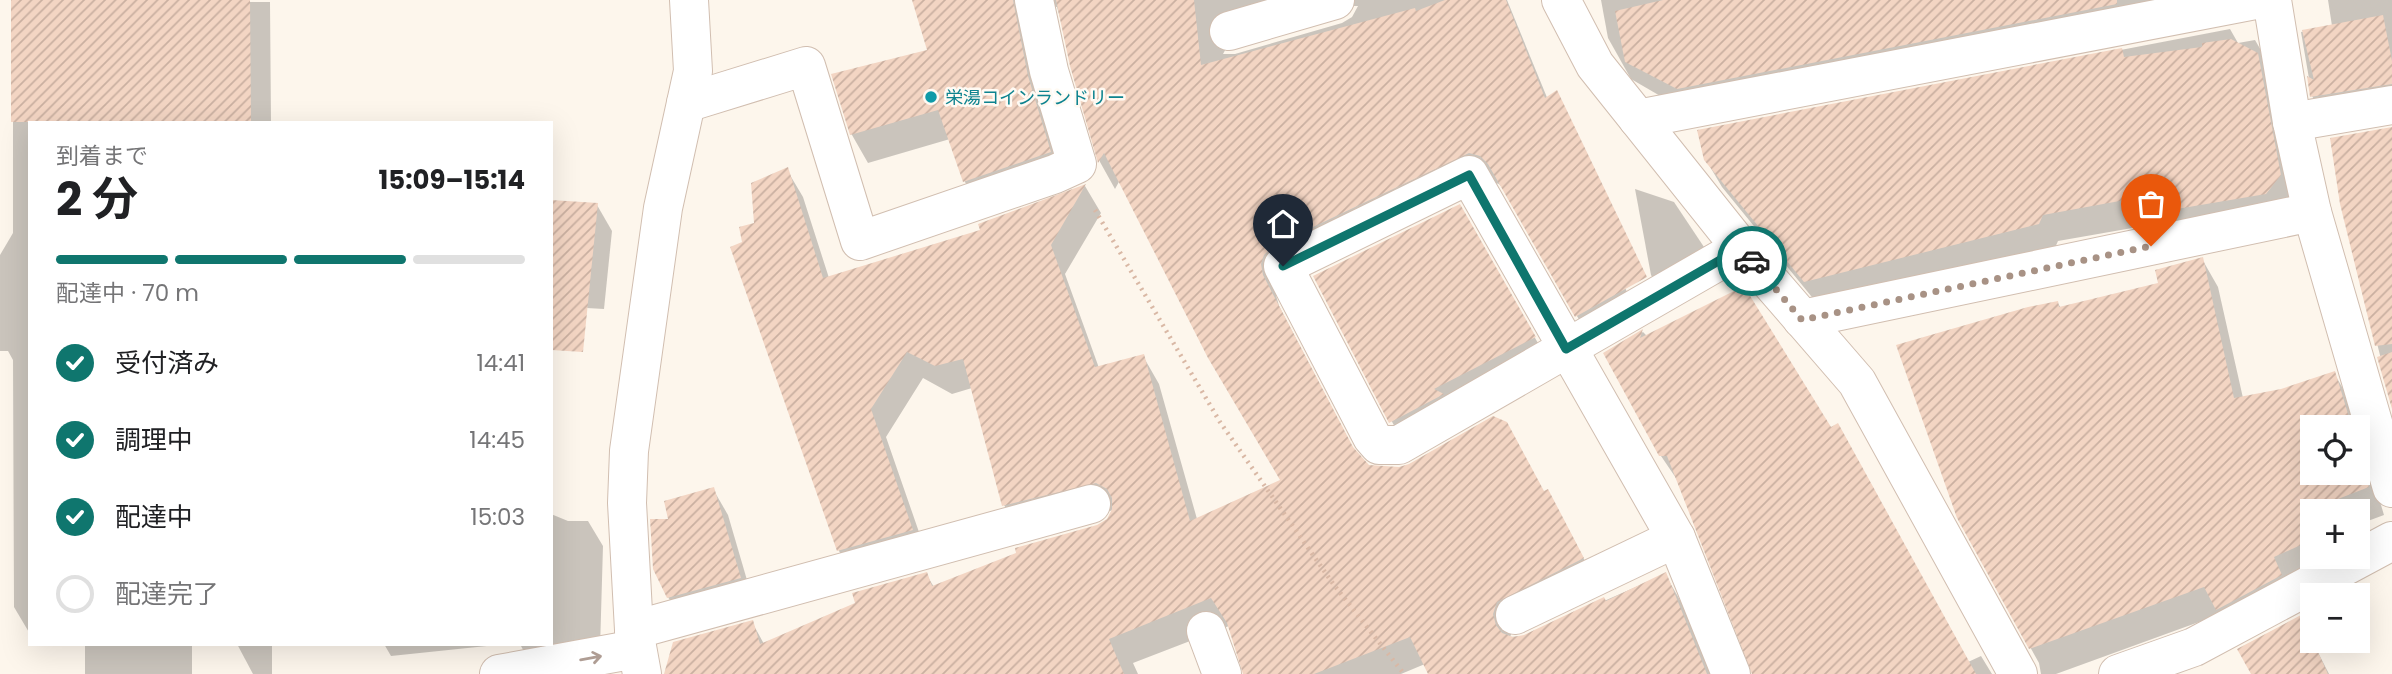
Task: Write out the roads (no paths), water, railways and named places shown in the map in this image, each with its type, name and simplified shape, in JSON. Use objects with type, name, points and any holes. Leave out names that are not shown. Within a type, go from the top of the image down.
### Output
[{"type":"street","points":[[637,651],[627,503],[629,451],[663,208],[693,71],[689,0]]},
{"type":"street","points":[[686,103],[806,66],[860,241],[1077,164],[1049,71],[1034,0]]},
{"type":"street","points":[[1229,31],[1335,0]]},
{"type":"street","points":[[1561,0],[1595,65],[1741,248],[1857,382],[2018,674]]},
{"type":"street","points":[[1638,119],[2255,0]]},
{"type":"street","points":[[2272,0],[2292,122],[2312,212],[2392,488]]},
{"type":"street","points":[[2292,122],[2392,105]]},
{"type":"street","points":[[1731,674],[1676,538],[1566,349],[1469,175],[1283,266],[1372,437],[1379,445],[1399,444],[1566,349],[1741,248]]},
{"type":"street","points":[[1802,320],[2312,212]]},
{"type":"street","points":[[499,674],[637,651],[1091,504]]},
{"type":"street","points":[[1515,615],[1676,538]]},
{"type":"street","points":[[2118,674],[2203,660],[2392,541]]},
{"type":"street","points":[[1206,631],[1222,674]]},
{"type":"place","name":"栄湯コインランドリー","points":[[931,97]]}]
